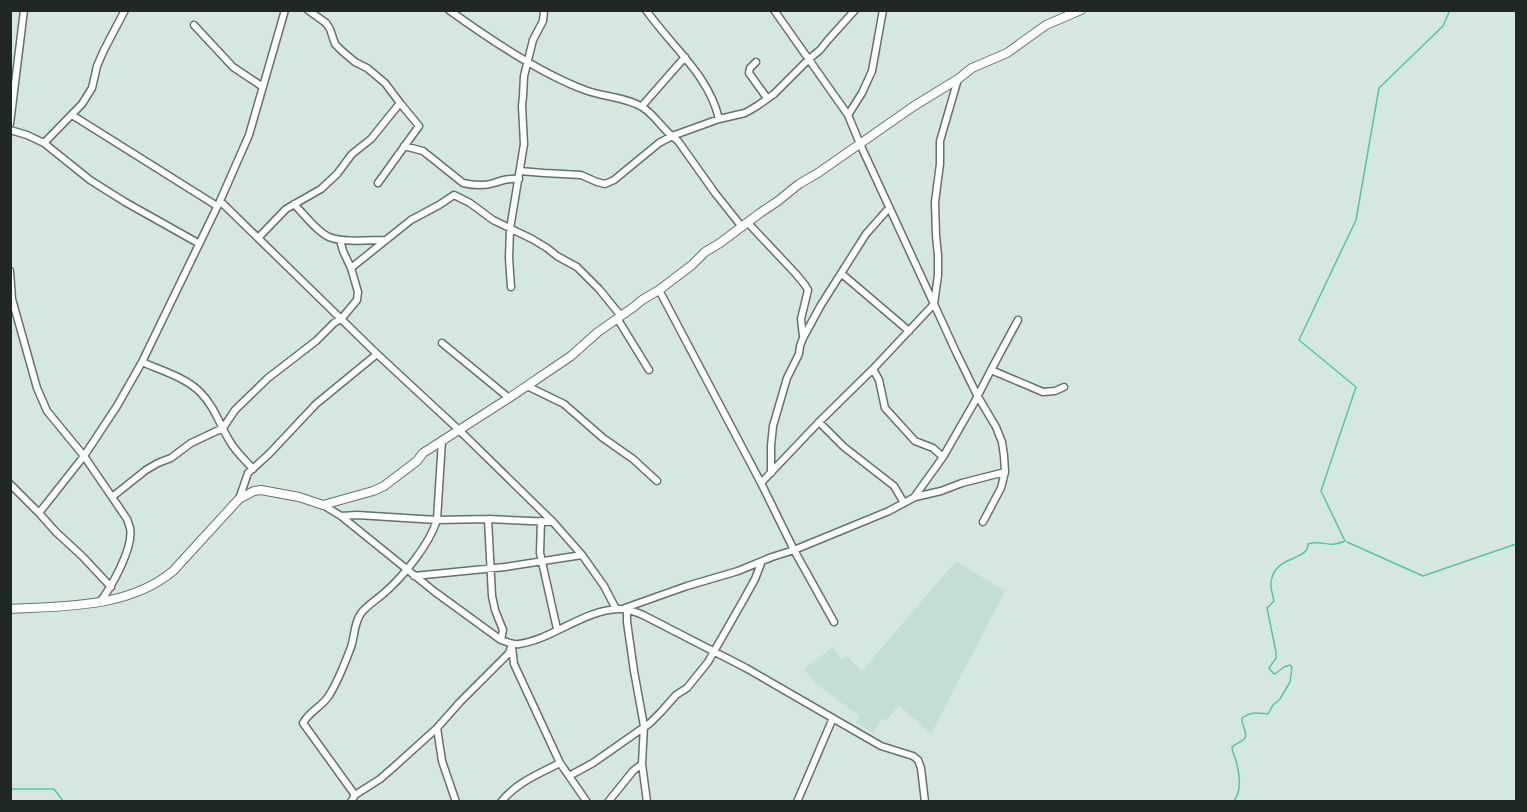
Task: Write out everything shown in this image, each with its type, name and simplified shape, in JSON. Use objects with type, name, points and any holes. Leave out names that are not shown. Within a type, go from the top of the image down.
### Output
[{"type":"street","points":[[10,124],[24,10]]},
{"type":"street","points":[[44,143],[82,104],[92,88],[97,66],[125,10]]},
{"type":"street","points":[[39,513],[84,456],[142,362],[249,135],[285,10]]},
{"type":"street","points":[[308,10],[326,23],[335,44],[342,51],[385,83],[419,126],[378,183]]},
{"type":"street","points":[[449,10],[527,61],[584,90],[642,106],[649,112],[678,141],[715,193],[805,285],[808,290],[801,319],[803,338]]},
{"type":"street","points":[[511,287],[510,229],[524,144],[522,106],[524,76],[533,40],[543,21],[544,10]]},
{"type":"street","points":[[646,10],[705,84],[717,107],[719,119]]},
{"type":"street","points":[[774,10],[848,115],[977,395],[996,427],[1002,442],[1005,472],[1001,488],[983,522]]},
{"type":"street","points":[[520,171],[574,174],[605,184],[614,180],[659,143],[672,136],[745,112],[774,94],[820,50],[855,10]]},
{"type":"street","points":[[848,115],[872,71],[883,10]]},
{"type":"street","points":[[323,505],[384,486],[417,461],[423,453],[571,356],[619,317],[692,265],[705,252],[799,184],[972,68],[1006,53],[1046,25],[1081,10]]},
{"type":"street","points":[[194,25],[233,67],[263,87]]},
{"type":"street","points":[[642,106],[685,57]]},
{"type":"street","points":[[756,62],[748,71],[767,98]]},
{"type":"street","points":[[761,483],[934,304],[938,275],[935,202],[940,164],[940,141],[958,78]]},
{"type":"street","points":[[258,238],[286,209],[321,189],[337,174],[352,154],[371,139],[400,104]]},
{"type":"street","points":[[72,115],[218,203],[258,238],[459,430],[553,522],[582,555],[622,609],[627,622],[644,726],[642,764],[647,801]]},
{"type":"street","points":[[10,130],[44,143],[90,180],[124,202],[198,243]]},
{"type":"street","points":[[404,146],[423,151],[459,180],[470,185],[489,184],[509,178],[519,179]]},
{"type":"street","points":[[351,268],[411,220],[439,206],[450,197],[459,180]]},
{"type":"street","points":[[450,197],[454,195],[470,203],[493,220],[532,239],[577,267],[599,289],[619,317],[650,370]]},
{"type":"street","points":[[294,204],[326,236],[340,240],[386,240]]},
{"type":"street","points":[[771,473],[773,426],[787,378],[799,354],[803,338],[866,234],[889,208]]},
{"type":"street","points":[[112,497],[146,470],[223,428],[235,410],[268,378],[342,318],[357,300],[358,292],[340,240]]},
{"type":"street","points":[[10,272],[11,300],[37,388],[47,411],[84,456],[127,519],[130,529],[130,540],[123,559],[111,587],[100,602]]},
{"type":"street","points":[[842,274],[909,331]]},
{"type":"street","points":[[659,290],[794,550],[834,622]]},
{"type":"street","points":[[915,496],[943,457],[1018,320]]},
{"type":"street","points":[[442,343],[509,398]]},
{"type":"street","points":[[10,609],[100,602],[147,589],[162,581],[174,571],[238,499],[248,473],[316,404],[377,354]]},
{"type":"street","points":[[142,362],[181,379],[199,390],[210,404],[230,442],[253,469]]},
{"type":"street","points":[[873,369],[879,380],[885,408],[915,441],[933,448],[943,457]]},
{"type":"street","points":[[991,370],[1043,392],[1055,391],[1064,387]]},
{"type":"street","points":[[527,386],[564,404],[657,481]]},
{"type":"street","points":[[819,422],[844,447],[894,486],[904,503]]},
{"type":"street","points":[[442,440],[433,533],[385,593],[364,609],[356,622],[351,646],[333,687],[325,701],[309,714],[303,723],[353,798],[437,728],[509,653],[512,644]]},
{"type":"street","points":[[238,499],[261,490],[299,497],[323,505],[341,516],[414,576],[501,640],[518,644],[538,638],[577,620],[622,609],[738,571],[794,550],[904,503],[915,496],[941,491],[1005,472]]},
{"type":"street","points":[[10,483],[111,587]]},
{"type":"street","points":[[341,516],[553,522]]},
{"type":"street","points":[[488,519],[492,596],[502,630],[501,640]]},
{"type":"street","points":[[541,521],[541,562],[557,629]]},
{"type":"street","points":[[414,576],[541,562],[582,555]]},
{"type":"street","points":[[569,776],[593,763],[644,726],[662,712],[676,694],[687,688],[714,652],[755,579],[762,561]]},
{"type":"street","points":[[622,609],[643,615],[746,668],[881,746],[913,756],[918,760],[921,768],[925,801]]},
{"type":"street","points":[[512,644],[514,664],[560,763],[587,801]]},
{"type":"street","points":[[796,801],[833,718]]},
{"type":"street","points":[[437,728],[442,761],[456,801]]},
{"type":"street","points":[[501,801],[514,788],[560,763]]},
{"type":"street","points":[[608,801],[633,771],[642,764]]},
{"type":"shaded area","points":[[956,561],[1005,591],[931,734],[899,705],[886,721],[882,718],[873,733],[856,722],[859,716],[816,684],[804,669],[833,647],[841,659],[847,656],[862,671]]},
{"type":"waterway","points":[[1233,802],[1238,793],[1239,777],[1232,747],[1245,738],[1242,718],[1251,713],[1268,714],[1290,682],[1292,667],[1290,665],[1275,674],[1269,668],[1276,658],[1267,608],[1274,601],[1271,589],[1274,573],[1284,562],[1303,554],[1308,544],[1334,544],[1345,541],[1321,491],[1356,387],[1299,340],[1356,220],[1379,88],[1443,26],[1450,10]]},
{"type":"waterway","points":[[1347,542],[1423,576],[1516,544]]},
{"type":"waterway","points":[[10,789],[54,789],[64,802]]}]
